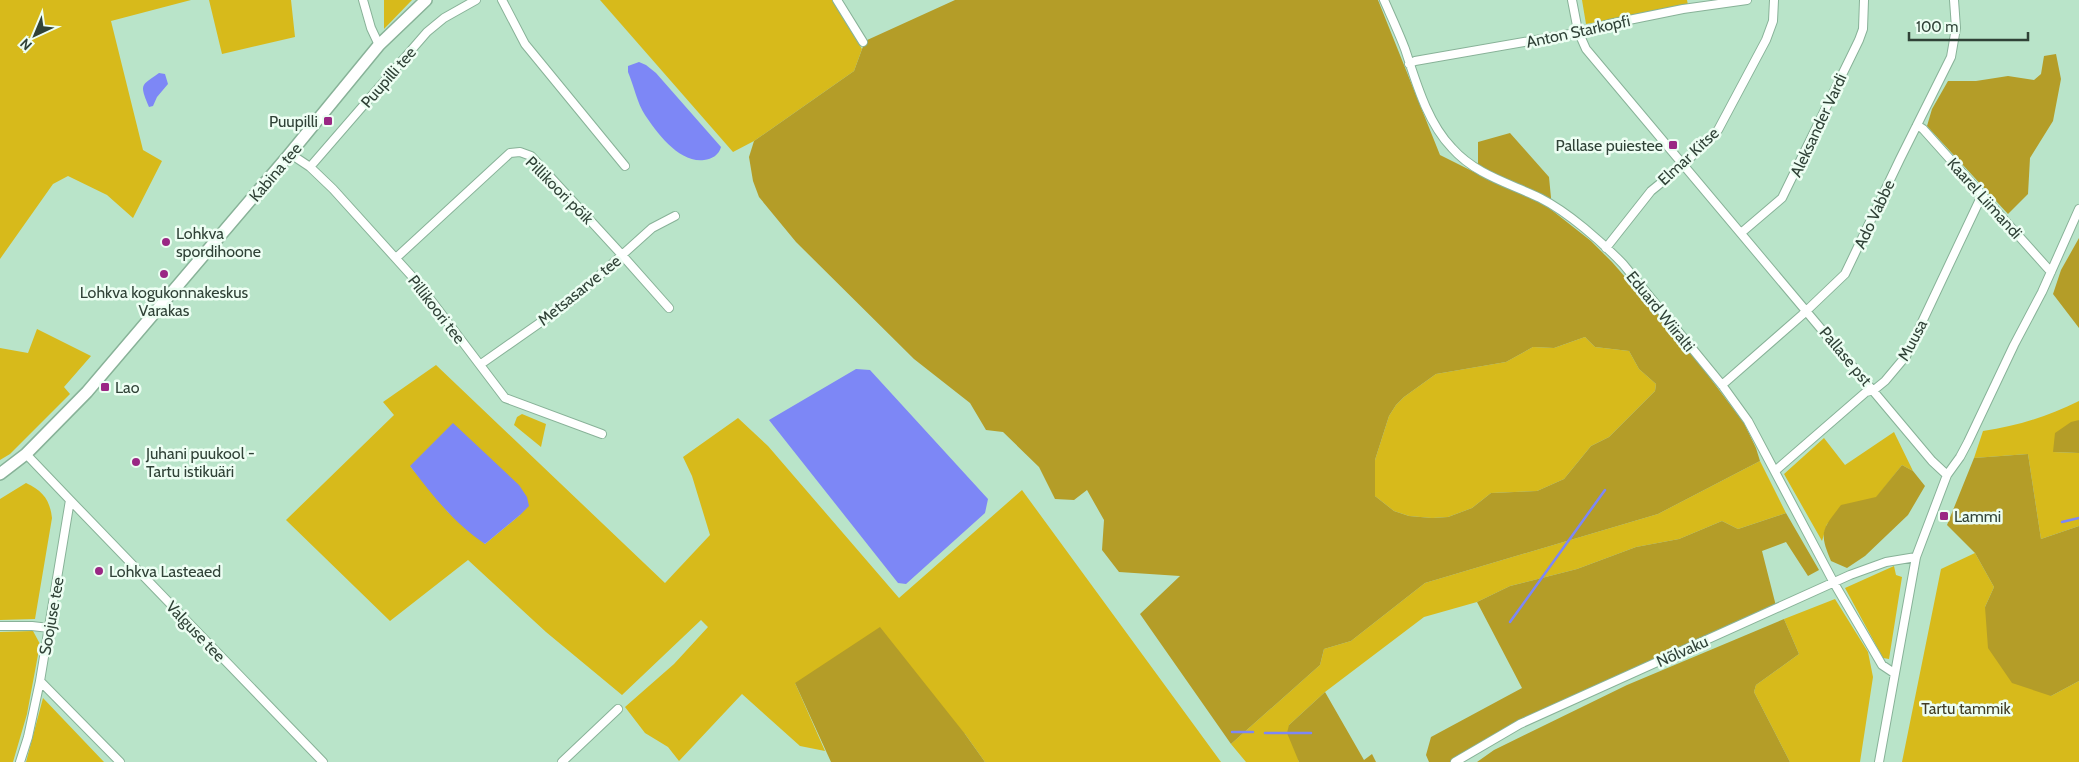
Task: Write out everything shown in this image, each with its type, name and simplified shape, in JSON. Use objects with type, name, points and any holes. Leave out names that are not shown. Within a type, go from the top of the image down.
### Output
[{"type":"street","points":[[363,0],[371,28],[379,45]]},
{"type":"street","name":"Kabina tee","points":[[0,474],[26,454],[88,392],[288,156],[379,45],[426,0]]},
{"type":"street","name":"Puupilli tee","points":[[310,167],[427,32],[444,18],[476,0]]},
{"type":"street","points":[[502,0],[525,44],[625,166]]},
{"type":"street","points":[[838,0],[862,42]]},
{"type":"street","name":"Eduard Wiiralti","points":[[1384,0],[1436,126],[1451,148],[1474,169],[1490,178],[1539,198],[1560,209],[1606,248],[1623,264],[1722,385],[1748,421],[1834,583],[1882,666],[1894,673]]},
{"type":"street","name":"Pallase pst","points":[[1572,0],[1578,32],[1586,49],[1932,461],[1946,475]]},
{"type":"street","name":"Anton Starkopfi","points":[[1409,64],[1416,61],[1578,32],[1691,4],[1747,0]]},
{"type":"street","name":"Elmar Kitse","points":[[1606,248],[1651,191],[1683,165],[1718,130],[1766,40],[1773,21],[1774,0]]},
{"type":"street","name":"Aleksander Vardi","points":[[1741,233],[1774,207],[1790,185],[1859,40],[1863,28],[1864,0]]},
{"type":"street","name":"Ado Vabbe","points":[[1722,385],[1845,274],[1951,58],[1956,28],[1954,0]]},
{"type":"street","name":"Kaarel Liimandi","points":[[1917,125],[1923,129],[2051,272]]},
{"type":"street","name":"Pillikoori põik","points":[[396,258],[510,153],[520,152],[531,156],[669,308]]},
{"type":"street","name":"Pillikoori tee","points":[[288,156],[295,157],[310,167],[396,258],[418,283],[505,398],[602,434]]},
{"type":"street","name":"Muusa","points":[[1775,471],[1866,392],[1874,390],[1885,381],[1906,356],[1982,195]]},
{"type":"street","points":[[1879,762],[1916,557],[1946,475],[1960,458],[1968,442],[2014,345],[2042,292],[2079,209]]},
{"type":"street","name":"Metsasarve tee","points":[[481,364],[571,301],[652,228],[676,216]]},
{"type":"street","points":[[26,454],[70,500]]},
{"type":"street","name":"Soojuse tee","points":[[20,762],[28,737],[40,681],[70,500]]},
{"type":"street","name":"Valguse tee","points":[[70,500],[322,762]]},
{"type":"street","name":"Nõlvaku","points":[[1455,762],[1520,724],[1867,568],[1886,562],[1916,557]]},
{"type":"street","points":[[0,626],[49,628]]},
{"type":"street","points":[[40,681],[120,762]]},
{"type":"street","points":[[562,762],[618,709]]},
{"type":"green space","points":[[0,0],[191,0],[111,21],[143,150],[162,161],[133,218],[107,195],[68,176],[53,184],[0,259]]},
{"type":"green space","points":[[209,0],[291,0],[295,37],[222,54]]},
{"type":"green space","points":[[384,0],[412,0],[384,29]]},
{"type":"green space","points":[[600,0],[832,0],[862,49],[854,71],[754,141],[733,152]]},
{"type":"green space","points":[[1582,0],[1687,0],[1688,5],[1586,24]]},
{"type":"green space","points":[[37,329],[91,356],[64,387],[70,394],[10,454],[0,460],[0,348],[28,353]]},
{"type":"green space","points":[[1585,337],[1595,347],[1629,351],[1639,369],[1656,384],[1655,391],[1609,437],[1591,446],[1564,479],[1537,491],[1491,493],[1472,508],[1448,517],[1409,516],[1394,511],[1375,496],[1375,460],[1389,416],[1404,397],[1436,374],[1506,362],[1533,347],[1554,348]]},
{"type":"green space","points":[[436,365],[665,583],[710,535],[692,476],[683,457],[738,418],[768,446],[899,598],[1022,490],[1221,762],[985,762],[965,734],[795,683],[825,751],[800,746],[742,694],[679,761],[668,747],[645,733],[625,707],[674,664],[708,627],[701,620],[622,695],[546,632],[468,560],[390,621],[286,520],[394,415],[383,402]],"holes":[[[410,466],[520,515],[485,544],[448,512]]]},
{"type":"green space","points":[[2079,401],[2079,420],[2053,452],[2079,453],[2079,526],[2041,539],[2028,454],[1974,458],[1983,431],[2033,420]]},
{"type":"green space","points":[[522,414],[546,424],[541,447],[514,425],[517,417]]},
{"type":"green space","points":[[1894,432],[1913,471],[1902,465],[1876,498],[1827,524],[1822,541],[1784,474],[1824,438],[1845,465]]},
{"type":"green space","points":[[1760,461],[1786,513],[1738,529],[1722,521],[1679,539],[1636,547],[1577,569],[1510,586],[1477,602],[1424,617],[1325,692],[1289,725],[1299,762],[1246,762],[1231,744],[1320,665],[1324,649],[1351,641],[1425,583],[1658,514]]},
{"type":"green space","points":[[26,483],[37,489],[45,497],[52,518],[35,619],[0,620],[0,499]]},
{"type":"green space","name":"Tartu tammik","points":[[1975,553],[1994,587],[1985,607],[2051,696],[2079,681],[2079,762],[1902,762],[1941,569]]},
{"type":"green space","points":[[1894,566],[1896,575],[1902,577],[1889,659],[1883,658],[1845,588]]},
{"type":"green space","points":[[1835,599],[1868,652],[1873,677],[1860,762],[1790,762],[1754,692],[1756,685],[1799,654],[1784,619]]},
{"type":"green space","points":[[33,631],[40,644],[27,714],[13,762],[0,762],[0,632]]},
{"type":"green space","points":[[43,698],[104,762],[26,762]]},
{"type":"shaded area","points":[[955,0],[1378,0],[1440,155],[1482,176],[1478,166],[1478,142],[1510,133],[1549,177],[1552,208],[1544,204],[1591,241],[1612,262],[1689,350],[1744,423],[1760,461],[1658,514],[1425,583],[1351,641],[1324,649],[1320,665],[1231,744],[1140,614],[1180,576],[1119,572],[1102,550],[1104,520],[1087,490],[1074,500],[1055,499],[1039,467],[1003,432],[986,430],[970,403],[914,359],[796,242],[759,197],[753,181],[749,157],[754,141],[854,71],[865,41]],"holes":[[[1585,337],[1595,347],[1629,351],[1639,369],[1656,384],[1655,391],[1609,437],[1591,446],[1564,479],[1537,491],[1491,493],[1472,508],[1448,517],[1409,516],[1394,511],[1375,496],[1375,460],[1389,416],[1404,397],[1436,374],[1506,362],[1533,347],[1554,348]]]},
{"type":"shaded area","points":[[2056,54],[2061,79],[2053,121],[2030,158],[2028,194],[2008,214],[1927,126],[1932,109],[1948,81],[1976,81],[2008,76],[2034,80],[2041,74],[2044,56]]},
{"type":"shaded area","points":[[2079,238],[2079,328],[2053,294],[2061,270]]},
{"type":"shaded area","points":[[2079,420],[2079,453],[2053,452],[2055,433],[2071,422]]},
{"type":"shaded area","points":[[2028,454],[2041,539],[2079,526],[2079,681],[2051,696],[2012,683],[1988,648],[1985,607],[1994,587],[1975,553],[1947,525],[1974,458]]},
{"type":"shaded area","points":[[1902,465],[1913,471],[1925,486],[1908,515],[1865,556],[1847,568],[1831,561],[1824,536],[1826,525],[1841,505],[1876,497]]},
{"type":"shaded area","points":[[1786,513],[1819,570],[1808,576],[1786,542],[1762,551],[1776,606],[1534,716],[1454,762],[1429,762],[1426,755],[1431,737],[1522,688],[1477,602],[1510,586],[1577,569],[1636,547],[1679,539],[1722,521],[1738,529]]},
{"type":"shaded area","points":[[1784,619],[1799,654],[1756,685],[1754,692],[1790,762],[1477,762],[1494,750],[1627,685]]},
{"type":"shaded area","points":[[880,627],[985,762],[831,762],[795,683]]},
{"type":"shaded area","points":[[1325,692],[1364,760],[1372,754],[1376,762],[1299,762],[1287,733],[1289,725]]},
{"type":"water","points":[[639,62],[656,73],[721,147],[715,156],[704,160],[686,157],[662,138],[642,110],[628,72],[628,66]]},
{"type":"water","points":[[159,73],[165,74],[168,84],[157,97],[153,106],[149,107],[143,89],[148,80]]},
{"type":"water","points":[[856,369],[870,370],[988,499],[985,513],[906,584],[898,583],[769,420]]},
{"type":"water","points":[[453,423],[519,485],[527,497],[529,506],[485,544],[454,518],[435,498],[410,466]]},
{"type":"waterway","points":[[1510,622],[1605,490]]},
{"type":"waterway","points":[[2062,522],[2079,518]]},
{"type":"waterway","points":[[1232,732],[1253,732]]},
{"type":"waterway","points":[[1265,733],[1311,733]]},
{"type":"place","name":"Puupilli","points":[[328,121]]},
{"type":"place","name":"Pallase puiestee","points":[[1673,145]]},
{"type":"place","name":"Lohkva spordihoone","points":[[166,242]]},
{"type":"place","name":"Lohkva kogukonnakeskus Varakas","points":[[164,274]]},
{"type":"place","name":"Lao","points":[[105,387]]},
{"type":"place","name":"Juhani puukool - Tartu istikuäri","points":[[136,462]]},
{"type":"place","name":"Lammi","points":[[1944,516]]},
{"type":"place","name":"Lohkva Lasteaed","points":[[99,571]]}]
